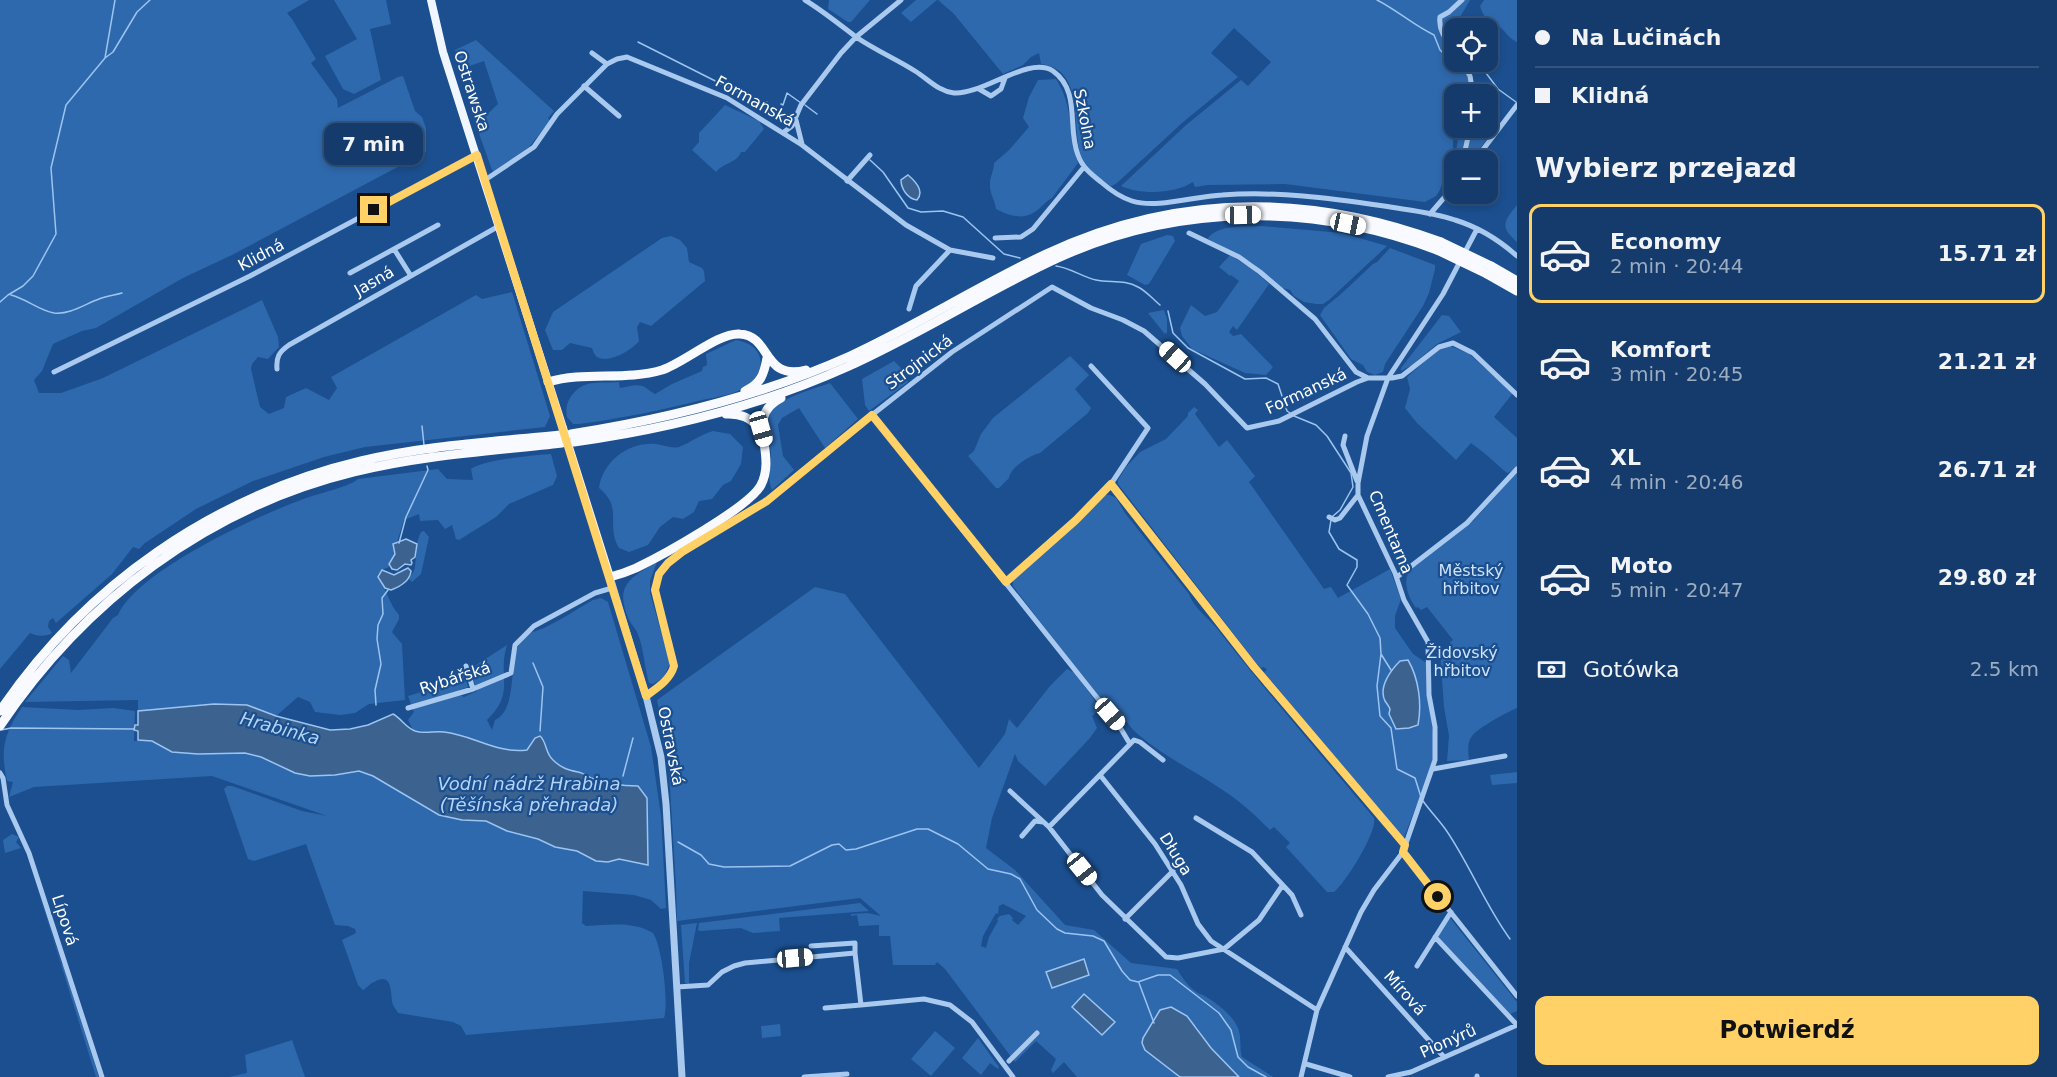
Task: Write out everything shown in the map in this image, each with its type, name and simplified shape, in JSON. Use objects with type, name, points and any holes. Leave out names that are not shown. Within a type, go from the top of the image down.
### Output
[{"type":"highway","points":[[0,711],[34,664],[70,630],[168,554],[224,521],[281,495],[326,479],[396,463],[566,438],[710,411],[834,363],[906,328],[1019,267],[1059,248],[1116,227],[1169,214],[1239,206],[1300,208],[1373,220],[1439,246],[1517,281]]},
{"type":"highway","points":[[610,577],[634,569],[651,560],[733,512],[751,498],[761,486],[766,470],[767,453],[761,429],[766,411],[772,403],[895,344],[1059,258],[1114,236],[1184,221],[1235,216],[1295,216],[1335,221],[1439,246]]},
{"type":"highway","points":[[1489,270],[1517,291]]},
{"type":"highway","points":[[548,382],[660,370],[734,334],[743,334],[755,339],[762,346],[767,358],[777,367],[791,372],[800,372],[834,363]]},
{"type":"highway","points":[[710,411],[758,384],[767,358]]},
{"type":"highway","points":[[566,438],[614,436],[765,399],[818,380]]},
{"type":"highway","points":[[710,411],[741,415],[750,419],[761,429]]},
{"type":"highway","points":[[0,726],[70,630]]},
{"type":"main road","name":"Ostrawska","points":[[430,0],[438,33],[499,226]]},
{"type":"main road","name":"Ostravská","points":[[499,226],[610,577]]},
{"type":"street","name":"Szkolna","points":[[805,0],[856,37],[914,70],[937,88],[950,92],[961,93],[979,89],[1037,67],[1049,69],[1059,77],[1070,96],[1076,152],[1084,167],[1116,194],[1141,203],[1218,195],[1276,193],[1349,201],[1455,219],[1504,245],[1517,256]]},
{"type":"street","points":[[784,132],[796,120],[803,103],[841,53],[856,37],[901,0]]},
{"type":"street","points":[[1444,37],[1439,26],[1440,16],[1449,12],[1462,0]]},
{"type":"street","points":[[485,180],[534,147],[557,114],[608,64],[592,53]]},
{"type":"street","name":"Formanská","points":[[608,64],[621,58],[635,59],[727,98],[784,132],[906,225],[950,250],[993,258]]},
{"type":"street","points":[[979,89],[991,96],[1001,89],[1005,78]]},
{"type":"street","points":[[584,86],[618,116]]},
{"type":"street","points":[[1483,150],[1517,105]]},
{"type":"street","points":[[796,120],[802,145]]},
{"type":"street","name":"Klidná","points":[[54,372],[250,276],[477,155]]},
{"type":"street","points":[[847,181],[870,155]]},
{"type":"street","points":[[996,238],[1021,237],[1033,229],[1084,167]]},
{"type":"street","points":[[1430,214],[1444,198]]},
{"type":"street","points":[[350,273],[438,225]]},
{"type":"street","name":"Jasná","points":[[277,369],[276,359],[280,352],[289,345],[499,226]]},
{"type":"street","name":"Cmentarna","points":[[1405,845],[1432,769],[1436,746],[1429,696],[1429,647],[1427,637],[1404,600],[1397,578],[1358,495],[1358,483],[1367,436],[1388,378],[1443,294],[1477,229]]},
{"type":"street","points":[[1189,233],[1239,257],[1260,272],[1315,320],[1356,372],[1368,378],[1404,375],[1438,347],[1453,342],[1473,353],[1517,395]]},
{"type":"street","points":[[394,249],[411,276]]},
{"type":"street","points":[[909,309],[916,285],[950,250]]},
{"type":"street","name":"Formanská","points":[[1052,287],[1091,308],[1144,331],[1205,384],[1247,428],[1267,425],[1368,378]]},
{"type":"street","name":"Strojnická","points":[[646,696],[662,685],[674,666],[655,590],[662,568],[682,552],[767,501],[952,352],[1052,287]]},
{"type":"street","points":[[1006,582],[1076,520],[1111,484],[1148,428],[1091,366]]},
{"type":"street","points":[[1356,372],[1357,382]]},
{"type":"street","points":[[872,415],[1118,724],[1130,744]]},
{"type":"street","points":[[1345,436],[1343,445],[1358,483]]},
{"type":"street","points":[[1397,578],[1467,523],[1517,469]]},
{"type":"street","points":[[1111,484],[1254,667],[1405,845],[1403,852],[1374,890],[1345,946],[1317,1010],[1302,1077]]},
{"type":"street","points":[[1332,518],[1340,518],[1358,495]]},
{"type":"street","name":"Ostravská","points":[[610,577],[646,696],[661,757],[682,1077]]},
{"type":"street","name":"Rybářská","points":[[408,708],[473,689],[511,673],[515,645],[519,639],[542,620],[562,612],[595,593],[612,588]]},
{"type":"street","points":[[466,666],[473,689]]},
{"type":"street","points":[[1046,825],[1134,740],[1163,760]]},
{"type":"street","points":[[1432,769],[1505,756]]},
{"type":"street","name":"Lípová","points":[[0,773],[3,778],[6,805],[18,826],[32,863],[102,1077]]},
{"type":"street","name":"Długa","points":[[1100,775],[1155,844],[1173,871],[1198,924],[1212,942],[1317,1010]]},
{"type":"street","points":[[1010,791],[1046,825],[1102,895],[1166,957],[1178,958],[1224,949],[1259,920],[1282,886]]},
{"type":"street","points":[[1196,818],[1252,852],[1292,895],[1301,915]]},
{"type":"street","points":[[1022,836],[1035,821],[1046,825]]},
{"type":"street","points":[[1403,852],[1517,996]]},
{"type":"street","points":[[1125,919],[1173,871]]},
{"type":"street","points":[[1417,966],[1450,912]]},
{"type":"street","points":[[1435,937],[1517,1025]]},
{"type":"street","points":[[811,946],[855,943],[861,1005]]},
{"type":"street","name":"Mírová","points":[[1345,946],[1444,1057]]},
{"type":"street","points":[[677,987],[708,985],[722,972],[746,963],[855,953]]},
{"type":"street","points":[[825,1008],[919,1000],[939,1001],[950,1005],[968,1017],[1012,1075]]},
{"type":"street","name":"Pionýrů","points":[[1388,1077],[1411,1072],[1517,1025]]},
{"type":"street","points":[[1009,1061],[1037,1033]]},
{"type":"street","points":[[1306,1064],[1350,1077]]},
{"type":"street","points":[[804,1077],[847,1074]]},
{"type":"green space","points":[[0,0],[309,0],[287,13],[316,59],[311,63],[337,99],[338,108],[403,76],[415,111],[422,117],[426,128],[426,152],[232,255],[183,278],[96,328],[82,331],[53,344],[42,371],[34,380],[39,393],[61,393],[103,378],[262,300],[278,337],[279,347],[268,359],[258,357],[251,369],[260,407],[269,414],[284,408],[286,397],[306,388],[329,400],[337,388],[331,377],[476,295],[482,299],[512,292],[550,416],[545,427],[365,447],[324,457],[253,481],[196,509],[139,549],[133,547],[112,574],[56,623],[53,618],[49,621],[48,627],[52,633],[41,636],[30,633],[0,669]]},
{"type":"green space","points":[[334,0],[386,0],[391,24],[370,29],[381,80],[354,94],[343,89],[325,56],[357,39]]},
{"type":"green space","points":[[829,0],[870,0],[851,22],[848,22],[828,9]]},
{"type":"green space","points":[[916,0],[937,0],[911,22],[901,13]]},
{"type":"green space","points":[[938,0],[1470,0],[1460,18],[1444,18],[1444,72],[1466,72],[1472,84],[1444,84],[1444,138],[1453,138],[1453,148],[1452,150],[1444,150],[1444,177],[1440,190],[1436,196],[1425,202],[1285,184],[1195,187],[1193,182],[1168,191],[1138,191],[1121,186],[1185,126],[1241,80],[1248,86],[1271,62],[1234,28],[1211,53],[1238,77],[1110,187],[1083,160],[1079,148],[1071,89],[1065,77],[1056,69],[1041,64],[1039,53],[1023,65],[1003,74],[954,14]]},
{"type":"green space","points":[[1484,0],[1517,0],[1517,42],[1498,26],[1498,18],[1488,18],[1480,6]]},
{"type":"green space","points":[[476,40],[554,111],[548,118],[550,121],[529,147],[494,171],[476,125],[498,104],[484,61],[461,69],[455,50]]},
{"type":"green space","points":[[1056,79],[1066,100],[1078,163],[1052,198],[1036,211],[1024,216],[1005,213],[996,209],[990,190],[994,163],[1029,127],[1023,118],[1029,97],[1038,80]]},
{"type":"green space","points":[[725,105],[759,121],[764,129],[745,152],[741,152],[739,156],[716,172],[692,150],[699,142],[699,133]]},
{"type":"green space","points":[[1458,138],[1488,138],[1479,150],[1456,150]]},
{"type":"green space","points":[[1517,205],[1517,242],[1508,232],[1505,224]]},
{"type":"green space","points":[[1262,226],[1342,233],[1387,246],[1329,300],[1323,304],[1316,304],[1304,302],[1294,296],[1290,290],[1282,288],[1251,262],[1208,238],[1226,228]]},
{"type":"green space","points":[[1167,235],[1173,236],[1175,241],[1149,284],[1145,285],[1127,275],[1141,244]]},
{"type":"green space","points":[[671,236],[680,240],[687,248],[689,262],[702,268],[705,281],[651,326],[640,322],[637,327],[639,341],[620,355],[602,359],[596,356],[592,348],[570,343],[562,350],[553,350],[545,330],[553,312],[662,238]]},
{"type":"green space","points":[[1390,248],[1435,265],[1435,269],[1423,306],[1385,364],[1383,372],[1375,375],[1367,372],[1363,365],[1351,359],[1320,315],[1324,308]]},
{"type":"green space","points":[[1230,255],[1252,269],[1269,284],[1237,330],[1233,326],[1229,332],[1233,336],[1241,334],[1273,367],[1266,375],[1245,373],[1192,349],[1182,336],[1180,328],[1191,305],[1205,316],[1217,312],[1239,281],[1219,267]]},
{"type":"green space","points":[[1164,310],[1167,319],[1167,334],[1148,313]]},
{"type":"green space","points":[[1442,315],[1449,316],[1461,332],[1437,344],[1412,365],[1401,371],[1401,368]]},
{"type":"green space","points":[[736,340],[752,346],[759,355],[760,363],[755,378],[740,390],[656,411],[594,422],[573,424],[567,417],[569,400],[580,387],[619,382],[620,388],[640,385],[655,394],[702,371],[707,365],[706,354]]},
{"type":"green space","points":[[1450,346],[1468,353],[1513,393],[1494,417],[1517,438],[1517,466],[1512,471],[1507,473],[1471,443],[1456,460],[1417,423],[1405,408],[1410,389],[1407,377],[1440,348]]},
{"type":"green space","points":[[1070,356],[1089,375],[1075,389],[1091,408],[1040,453],[1017,466],[1009,478],[999,488],[996,488],[968,456],[974,451],[981,434],[993,418]]},
{"type":"green space","points":[[894,361],[903,370],[908,382],[869,411],[865,405],[862,379]]},
{"type":"green space","points":[[830,383],[858,419],[825,448],[799,408],[782,418],[778,425],[783,456],[794,470],[772,490],[769,476],[771,453],[766,424],[768,415],[772,409],[786,399]]},
{"type":"green space","points":[[1194,407],[1198,410],[1195,414],[1219,447],[1227,440],[1255,476],[1249,482],[1324,589],[1331,587],[1338,598],[1390,569],[1401,599],[1395,616],[1395,628],[1413,654],[1428,664],[1428,698],[1433,733],[1433,763],[1403,840],[1264,672],[1267,670],[1257,664],[1118,484],[1126,467],[1140,452],[1166,439]]},
{"type":"green space","points":[[713,431],[730,434],[743,447],[741,464],[731,481],[723,485],[712,499],[699,501],[694,512],[683,519],[673,517],[660,527],[648,545],[629,552],[619,548],[613,532],[611,503],[599,488],[601,478],[611,462],[618,455],[636,446],[656,444],[679,447]]},
{"type":"green space","points":[[551,454],[557,476],[553,485],[509,504],[496,517],[459,540],[456,539],[452,525],[445,529],[438,520],[420,521],[419,514],[404,520],[397,542],[394,543],[395,554],[389,567],[382,570],[378,577],[399,615],[392,632],[402,644],[405,700],[369,704],[355,713],[340,715],[315,712],[310,702],[298,697],[276,716],[247,705],[214,704],[138,711],[138,700],[25,702],[63,656],[69,660],[71,673],[113,618],[149,580],[202,546],[260,517],[358,479],[438,469],[447,479],[473,480],[471,469],[486,463]]},
{"type":"green space","name":"Městský hřbitov","points":[[1517,472],[1517,708],[1486,725],[1470,738],[1469,760],[1447,761],[1449,736],[1444,707],[1440,652],[1453,640],[1427,607],[1421,610],[1416,608],[1408,593],[1406,583],[1408,572],[1411,567],[1474,520]]},
{"type":"green space","points":[[1103,495],[1116,498],[1198,609],[1374,818],[1371,834],[1360,857],[1334,892],[1327,892],[1286,847],[1290,843],[1274,827],[1270,830],[1228,794],[1150,744],[1116,710],[1103,704],[1013,586],[1017,575],[1061,538]]},
{"type":"green space","points":[[424,531],[429,537],[421,574],[412,582],[409,579],[415,568],[418,540],[421,532]]},
{"type":"green space","points":[[657,562],[650,581],[650,593],[670,663],[664,677],[653,684],[649,683],[643,651],[636,630],[629,620],[623,598],[624,590],[632,578]]},
{"type":"green space","points":[[815,587],[845,594],[979,768],[1005,734],[1009,719],[1017,728],[1050,686],[1067,669],[1075,673],[1101,709],[1092,716],[1097,728],[1045,786],[1018,761],[1015,754],[992,818],[986,848],[1015,870],[1065,925],[1094,930],[1131,963],[1177,969],[1192,989],[1217,1004],[1233,1019],[1239,1032],[1242,1057],[1273,1077],[1239,1077],[1211,1048],[1196,1026],[1156,1016],[1143,1038],[1145,1050],[1180,1077],[1077,1077],[1064,1062],[1053,1073],[1051,1070],[1056,1059],[1036,1041],[1015,1062],[945,969],[937,962],[935,965],[893,965],[890,936],[879,936],[879,925],[859,926],[857,915],[851,916],[851,914],[868,913],[881,916],[860,898],[677,921],[668,755],[657,700]],"holes":[[[1003,904],[1026,916],[1018,925],[1009,914],[1000,916],[986,948],[981,946],[983,936],[996,913],[998,914],[999,906]]]},
{"type":"green space","points":[[601,598],[608,602],[651,747],[661,816],[666,908],[661,909],[651,900],[634,895],[583,891],[582,923],[586,926],[629,925],[653,933],[664,975],[666,1000],[664,1018],[466,1035],[461,1026],[453,1022],[398,1013],[393,1005],[390,986],[385,979],[372,983],[363,990],[358,985],[342,940],[356,933],[355,929],[335,925],[306,844],[254,861],[248,859],[224,789],[232,786],[302,811],[327,816],[212,776],[34,787],[9,797],[13,782],[7,781],[4,759],[5,742],[11,725],[22,707],[78,710],[113,708],[135,711],[134,741],[152,741],[172,752],[245,753],[261,757],[295,773],[310,776],[359,771],[373,776],[414,799],[430,811],[462,820],[486,821],[507,831],[538,839],[555,847],[577,851],[596,861],[608,862],[619,859],[648,865],[647,798],[638,786],[619,784],[592,778],[579,772],[570,772],[551,759],[544,740],[535,738],[527,750],[505,750],[458,735],[413,730],[408,720],[414,712],[408,696],[444,684],[464,672],[468,687],[459,690],[460,695],[464,697],[477,691],[470,669],[507,645],[504,656],[504,684],[501,701],[487,720],[492,730],[495,720],[503,714],[508,705],[515,657],[523,638],[557,622],[593,600]]},
{"type":"green space","points":[[1517,772],[1517,783],[1492,785],[1490,775]]},
{"type":"green space","points":[[12,834],[19,837],[16,842],[21,848],[5,853],[3,840]]},
{"type":"green space","points":[[37,887],[63,965],[99,1077],[96,1077]]},
{"type":"green space","points":[[860,903],[869,911],[779,918],[780,931],[753,933],[741,928],[698,930],[699,923]]},
{"type":"green space","points":[[1450,918],[1517,1002],[1517,1011],[1510,1014],[1438,937]]},
{"type":"green space","points":[[697,923],[689,963],[689,984],[685,983],[681,925]]},
{"type":"green space","points":[[780,1024],[781,1036],[762,1038],[761,1026]]},
{"type":"green space","points":[[935,1031],[955,1048],[931,1076],[911,1059]]},
{"type":"green space","points":[[978,1038],[999,1067],[998,1069],[990,1063],[981,1075],[962,1058]]},
{"type":"green space","points":[[292,1040],[305,1077],[229,1077],[247,1073],[245,1055]]},
{"type":"water","points":[[908,175],[920,190],[917,200],[908,196],[902,187],[901,180]]},
{"type":"water","points":[[406,539],[417,544],[415,557],[411,560],[411,565],[405,564],[397,570],[392,569],[389,564],[395,554],[393,544]]},
{"type":"water","points":[[408,568],[411,571],[409,578],[391,590],[385,588],[378,577],[382,570],[394,575]]},
{"type":"water","points":[[1408,660],[1419,692],[1418,725],[1396,729],[1383,696],[1383,690],[1386,679],[1393,669],[1400,661]]},
{"type":"water","name":"Vodní nádrž Hrabina (Těšínská přehrada)","points":[[214,704],[247,705],[276,716],[330,730],[368,725],[393,714],[415,731],[455,734],[505,749],[527,750],[535,738],[540,736],[550,757],[562,767],[602,781],[638,786],[647,798],[648,865],[619,859],[608,862],[596,861],[577,851],[555,847],[538,839],[507,831],[486,821],[462,820],[439,815],[373,776],[359,771],[310,776],[295,773],[261,757],[245,753],[172,752],[152,741],[138,740],[138,731],[134,730],[135,725],[138,725],[138,711]]},
{"type":"water","points":[[1084,959],[1089,975],[1052,988],[1046,972]]},
{"type":"water","points":[[1084,994],[1115,1022],[1102,1035],[1072,1007]]},
{"type":"water","points":[[1171,1007],[1187,1016],[1211,1048],[1239,1077],[1180,1077],[1145,1050],[1142,1043],[1143,1038],[1160,1010]]},
{"type":"waterway","points":[[105,58],[115,0]]},
{"type":"waterway","points":[[0,302],[33,276],[56,234],[51,168],[66,105],[105,58],[113,52],[137,12],[150,0]]},
{"type":"waterway","points":[[1377,0],[1434,35],[1444,54]]},
{"type":"waterway","points":[[638,42],[755,101],[767,102]]},
{"type":"waterway","points":[[1471,72],[1486,73],[1498,89],[1516,102]]},
{"type":"waterway","points":[[781,104],[783,105],[787,93],[801,103]]},
{"type":"waterway","points":[[805,105],[817,114]]},
{"type":"waterway","points":[[870,160],[883,172],[908,208],[921,212],[943,211],[963,217],[1004,254],[1020,258]]},
{"type":"waterway","points":[[1056,266],[1096,280],[1133,285],[1160,305]]},
{"type":"waterway","points":[[11,295],[48,312],[60,313],[122,293]]},
{"type":"waterway","points":[[1168,311],[1173,333],[1188,348],[1245,379],[1266,378],[1278,384],[1287,411],[1290,413]]},
{"type":"waterway","points":[[1294,416],[1316,425],[1327,436],[1351,473],[1353,487],[1340,510],[1333,516]]},
{"type":"waterway","points":[[422,426],[424,445]]},
{"type":"waterway","points":[[399,543],[406,517],[428,470],[427,466]]},
{"type":"waterway","points":[[1331,520],[1329,532],[1339,549],[1357,560],[1357,567],[1347,585],[1368,614],[1380,638],[1381,654],[1391,670]]},
{"type":"waterway","points":[[376,705],[375,690],[381,664],[377,639],[378,625],[383,614],[382,598],[388,590]]},
{"type":"waterway","points":[[1381,654],[1377,686],[1380,716],[1391,728],[1397,769],[1415,778],[1421,797]]},
{"type":"waterway","points":[[533,663],[543,687],[540,731]]},
{"type":"waterway","name":"Hrabinka","points":[[1,730],[11,728],[134,729]]},
{"type":"waterway","points":[[623,776],[633,738]]},
{"type":"waterway","points":[[1423,801],[1455,843],[1493,913],[1510,939]]},
{"type":"waterway","name":"Hrabinka","points":[[678,842],[701,855],[709,864],[724,867],[790,866],[832,845],[839,844],[846,850],[856,849],[917,829],[928,829],[958,844],[988,869],[1011,874],[1020,879],[1037,910],[1057,929],[1065,933],[1093,936],[1104,941],[1130,980],[1138,982],[1158,975],[1170,975],[1219,1013],[1231,1030],[1238,1057],[1248,1067],[1266,1077]]},
{"type":"waterway","points":[[1139,983],[1154,1023]]},
{"type":"route","points":[[374,210],[477,155],[646,696],[662,685],[674,669],[674,658],[655,590],[662,568],[682,552],[767,501],[872,415],[1006,582],[1076,520],[1111,484],[1254,667],[1405,845],[1403,852],[1438,897]]},
{"type":"park label","name":"Židovský hřbitov","points":[[1462,661]]}]
